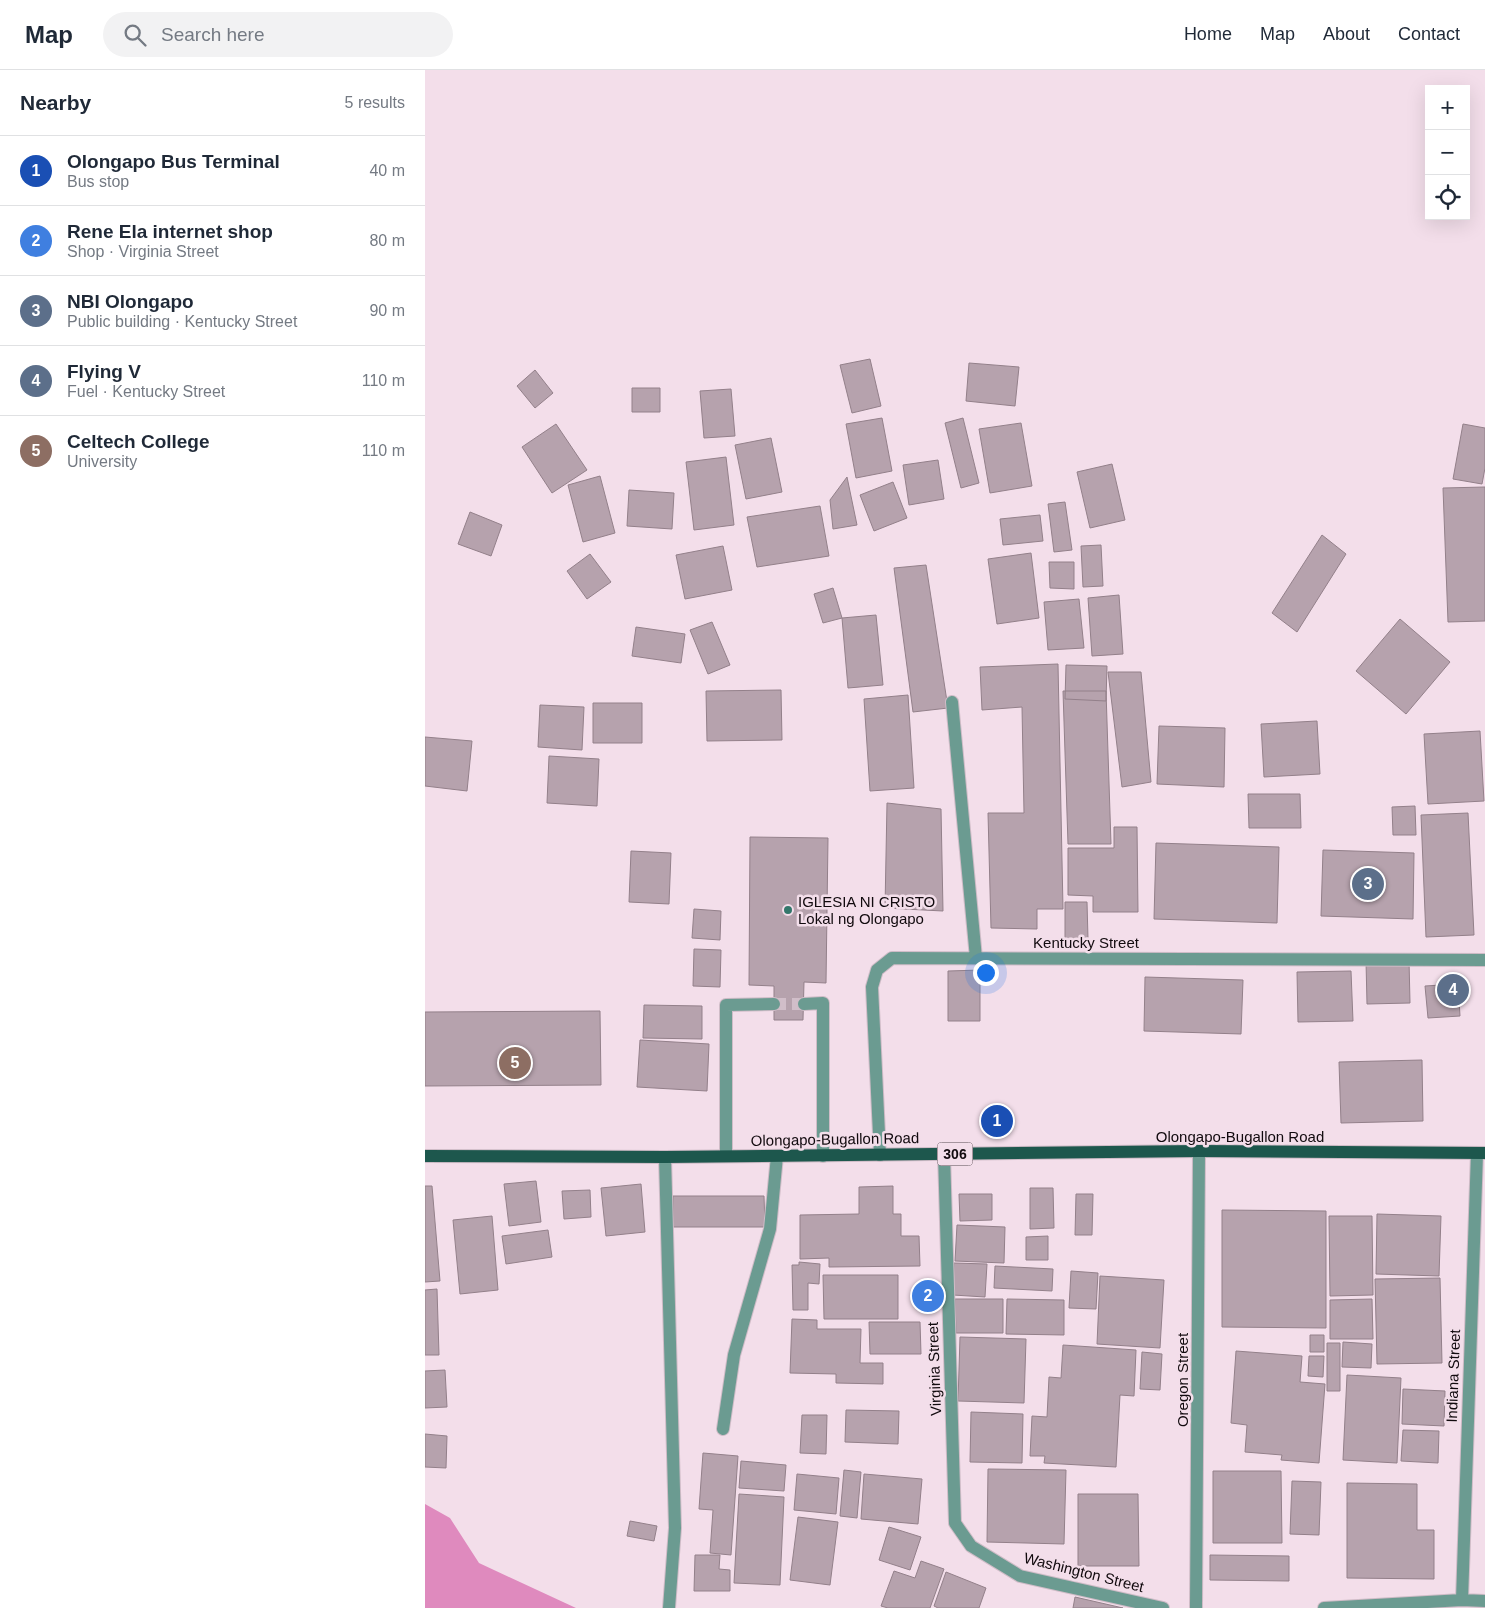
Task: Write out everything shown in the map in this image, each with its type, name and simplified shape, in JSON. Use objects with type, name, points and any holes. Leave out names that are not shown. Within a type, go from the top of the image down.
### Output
[{"type":"main road","name":"Olongapo-Bugallon Road","points":[[425,1156],[665,1157],[1199,1152],[1481,1153]]},
{"type":"street","points":[[952,702],[976,958]]},
{"type":"street","name":"Kentucky Street","points":[[880,1155],[872,987],[877,970],[892,958],[1485,960]]},
{"type":"street","points":[[804,1004],[823,1003],[823,1156]]},
{"type":"street","points":[[726,1156],[726,1005],[774,1004]]},
{"type":"street","name":"Oregon Street","points":[[1196,1608],[1199,1152]]},
{"type":"street","name":"Indiana Street","points":[[1462,1600],[1481,1153]]},
{"type":"street","name":"Virginia Street","points":[[944,1154],[955,1523]]},
{"type":"street","points":[[723,1429],[733,1355],[770,1229],[777,1156]]},
{"type":"street","points":[[665,1157],[675,1528],[669,1608]]},
{"type":"street","name":"Washington Street","points":[[955,1523],[971,1546],[1020,1576],[1163,1608]]},
{"type":"street","points":[[1324,1608],[1462,1600],[1485,1601]]},
{"type":"shaded area","points":[[425,1504],[450,1518],[479,1563],[576,1608],[425,1608]]},
{"type":"building","points":[[870,359],[881,406],[852,413],[840,365]]},
{"type":"building","points":[[969,363],[1019,367],[1015,406],[966,401]]},
{"type":"building","points":[[535,370],[553,393],[535,408],[517,386]]},
{"type":"building","points":[[632,388],[660,388],[660,412],[632,412]]},
{"type":"building","points":[[731,389],[735,436],[704,438],[700,391]]},
{"type":"building","points":[[882,418],[892,471],[856,478],[846,424]]},
{"type":"building","points":[[963,418],[979,483],[961,488],[945,423]]},
{"type":"building","points":[[1021,423],[1032,486],[990,493],[979,429]]},
{"type":"building","points":[[556,424],[587,470],[552,493],[522,447]]},
{"type":"building","points":[[1463,424],[1485,428],[1485,468],[1482,484],[1453,479]]},
{"type":"building","points":[[771,438],[782,492],[746,499],[735,445]]},
{"type":"building","points":[[726,457],[734,525],[694,530],[686,462]]},
{"type":"building","points":[[938,460],[944,499],[909,505],[903,465]]},
{"type":"building","points":[[1112,464],[1125,520],[1090,528],[1077,472]]},
{"type":"building","points":[[600,476],[615,533],[583,542],[568,485]]},
{"type":"building","points":[[847,477],[857,525],[833,529],[830,500]]},
{"type":"building","points":[[893,482],[907,518],[874,531],[860,495]]},
{"type":"building","points":[[1485,487],[1485,621],[1448,622],[1443,488]]},
{"type":"building","points":[[629,490],[674,493],[672,529],[627,526]]},
{"type":"building","points":[[1065,502],[1072,550],[1054,552],[1048,504]]},
{"type":"building","points":[[820,506],[829,556],[757,567],[747,517]]},
{"type":"building","points":[[470,512],[502,525],[491,556],[458,544]]},
{"type":"building","points":[[1040,515],[1043,541],[1003,545],[1000,519]]},
{"type":"building","points":[[1322,535],[1346,554],[1297,632],[1272,613]]},
{"type":"building","points":[[1101,545],[1103,586],[1083,587],[1081,546]]},
{"type":"building","points":[[723,546],[732,590],[685,599],[676,555]]},
{"type":"building","points":[[1031,553],[1039,618],[997,624],[988,559]]},
{"type":"building","points":[[590,554],[611,582],[587,599],[567,571]]},
{"type":"building","points":[[1049,562],[1074,562],[1074,589],[1050,588]]},
{"type":"building","points":[[926,565],[948,708],[913,712],[894,568]]},
{"type":"building","points":[[833,588],[842,618],[823,623],[814,594]]},
{"type":"building","points":[[1119,595],[1123,654],[1092,656],[1088,598]]},
{"type":"building","points":[[1079,599],[1084,648],[1048,650],[1044,602]]},
{"type":"building","points":[[876,615],[883,685],[848,688],[842,618]]},
{"type":"building","points":[[1400,619],[1450,662],[1406,714],[1356,671]]},
{"type":"building","points":[[712,622],[730,665],[708,674],[690,630]]},
{"type":"building","points":[[636,627],[685,634],[681,663],[632,656]]},
{"type":"building","points":[[1058,664],[1063,909],[1037,909],[1037,929],[991,928],[988,813],[1024,813],[1022,707],[982,710],[980,667]]},
{"type":"building","points":[[1066,665],[1107,666],[1106,701],[1065,699]]},
{"type":"building","points":[[1108,672],[1141,672],[1151,782],[1122,787]]},
{"type":"building","points":[[781,690],[782,740],[707,741],[706,691]]},
{"type":"building","points":[[1063,691],[1106,691],[1111,844],[1068,844]]},
{"type":"building","points":[[908,695],[914,788],[870,791],[864,699]]},
{"type":"building","points":[[593,703],[642,703],[642,743],[593,743]]},
{"type":"building","points":[[540,705],[584,707],[582,750],[538,747]]},
{"type":"building","points":[[1317,721],[1320,774],[1264,777],[1261,724]]},
{"type":"building","points":[[1159,726],[1225,728],[1224,787],[1157,784]]},
{"type":"building","points":[[1480,731],[1484,801],[1428,804],[1424,734]]},
{"type":"building","points":[[425,737],[472,741],[467,791],[425,786]]},
{"type":"building","points":[[549,756],[599,759],[597,806],[547,803]]},
{"type":"building","points":[[1248,794],[1300,794],[1301,828],[1249,828]]},
{"type":"building","points":[[887,803],[941,809],[943,911],[885,908]]},
{"type":"building","points":[[1415,806],[1416,835],[1393,835],[1392,807]]},
{"type":"building","points":[[1468,813],[1474,935],[1426,937],[1421,815]]},
{"type":"building","points":[[1114,827],[1137,827],[1138,912],[1093,912],[1093,896],[1068,895],[1068,848],[1114,848]]},
{"type":"building","name":"IGLESIA NI CRISTO Lokal ng Olongapo","points":[[750,837],[828,838],[826,983],[804,982],[803,1020],[774,1020],[774,986],[749,985]]},
{"type":"building","points":[[1156,843],[1279,847],[1277,923],[1154,919]]},
{"type":"building","points":[[1323,850],[1414,853],[1413,919],[1321,916]]},
{"type":"building","points":[[631,851],[671,853],[669,904],[629,902]]},
{"type":"building","points":[[1065,902],[1087,902],[1088,939],[1065,939]]},
{"type":"building","points":[[694,909],[721,911],[720,940],[692,938]]},
{"type":"building","points":[[694,949],[721,950],[720,987],[693,986]]},
{"type":"building","points":[[1409,960],[1410,1003],[1367,1004],[1366,961]]},
{"type":"building","points":[[980,970],[980,1021],[948,1021],[948,971]]},
{"type":"building","points":[[1351,971],[1353,1021],[1298,1022],[1297,972]]},
{"type":"building","points":[[1145,977],[1243,980],[1241,1034],[1144,1031]]},
{"type":"building","points":[[1458,984],[1460,1016],[1428,1018],[1425,986]]},
{"type":"building","points":[[644,1005],[702,1006],[702,1039],[643,1038]]},
{"type":"building","points":[[600,1011],[601,1085],[425,1086],[425,1012]]},
{"type":"building","points":[[640,1040],[709,1044],[707,1091],[637,1087]]},
{"type":"building","points":[[1422,1060],[1423,1121],[1341,1123],[1339,1062]]},
{"type":"building","points":[[536,1181],[541,1222],[509,1226],[504,1184]]},
{"type":"building","points":[[641,1184],[645,1232],[606,1236],[601,1188]]},
{"type":"building","points":[[425,1186],[432,1186],[440,1281],[425,1282]]},
{"type":"building","points":[[893,1186],[893,1214],[901,1214],[901,1236],[919,1236],[920,1266],[829,1267],[829,1258],[800,1259],[800,1215],[859,1214],[859,1187]]},
{"type":"building","points":[[1030,1188],[1053,1188],[1054,1228],[1030,1229]]},
{"type":"building","points":[[590,1190],[591,1217],[564,1219],[562,1191]]},
{"type":"building","points":[[959,1194],[992,1194],[992,1220],[960,1221]]},
{"type":"building","points":[[1076,1194],[1093,1194],[1092,1235],[1075,1235]]},
{"type":"building","points":[[673,1196],[764,1196],[765,1227],[673,1227]]},
{"type":"building","points":[[1222,1210],[1326,1211],[1326,1328],[1222,1327]]},
{"type":"building","points":[[1377,1214],[1441,1216],[1439,1276],[1376,1274]]},
{"type":"building","points":[[492,1216],[498,1290],[460,1294],[453,1220]]},
{"type":"building","points":[[1329,1216],[1372,1216],[1373,1295],[1330,1296]]},
{"type":"building","points":[[957,1225],[1005,1227],[1004,1263],[955,1261]]},
{"type":"building","points":[[548,1230],[552,1257],[506,1264],[502,1236]]},
{"type":"building","points":[[1048,1236],[1048,1260],[1026,1260],[1026,1237]]},
{"type":"building","points":[[799,1262],[820,1264],[819,1284],[808,1283],[808,1310],[793,1310],[792,1265],[799,1265]]},
{"type":"building","points":[[954,1263],[987,1264],[985,1297],[953,1295]]},
{"type":"building","points":[[995,1266],[1053,1269],[1052,1291],[994,1288]]},
{"type":"building","points":[[1071,1271],[1098,1273],[1096,1309],[1069,1308]]},
{"type":"building","points":[[823,1275],[898,1275],[898,1319],[824,1319]]},
{"type":"building","points":[[1100,1276],[1164,1280],[1160,1348],[1097,1344]]},
{"type":"building","points":[[1440,1278],[1442,1363],[1377,1364],[1375,1279]]},
{"type":"building","points":[[437,1289],[439,1355],[425,1355],[425,1290]]},
{"type":"building","points":[[955,1299],[1003,1299],[1003,1333],[956,1333]]},
{"type":"building","points":[[1007,1299],[1064,1300],[1064,1335],[1006,1334]]},
{"type":"building","points":[[1372,1299],[1373,1339],[1330,1339],[1330,1300]]},
{"type":"building","points":[[792,1319],[817,1320],[817,1329],[861,1329],[860,1363],[883,1363],[883,1384],[836,1383],[836,1374],[790,1373]]},
{"type":"building","points":[[869,1322],[920,1322],[921,1354],[870,1354]]},
{"type":"building","points":[[1310,1335],[1324,1335],[1324,1352],[1310,1352]]},
{"type":"building","points":[[960,1337],[1026,1339],[1024,1403],[958,1401]]},
{"type":"building","points":[[1343,1342],[1372,1344],[1371,1368],[1342,1367]]},
{"type":"building","points":[[1327,1343],[1340,1343],[1340,1391],[1327,1391]]},
{"type":"building","points":[[1063,1345],[1136,1350],[1134,1396],[1120,1395],[1116,1467],[1044,1463],[1045,1456],[1030,1456],[1032,1416],[1047,1417],[1049,1377],[1061,1378]]},
{"type":"building","points":[[1236,1351],[1302,1356],[1300,1382],[1325,1384],[1319,1463],[1281,1460],[1282,1455],[1245,1452],[1247,1425],[1231,1423]]},
{"type":"building","points":[[1142,1352],[1162,1354],[1160,1390],[1140,1389]]},
{"type":"building","points":[[1309,1356],[1324,1356],[1323,1377],[1308,1376]]},
{"type":"building","points":[[445,1370],[447,1407],[425,1408],[425,1371]]},
{"type":"building","points":[[1347,1375],[1401,1378],[1397,1463],[1343,1460]]},
{"type":"building","points":[[1403,1389],[1445,1391],[1444,1426],[1402,1424]]},
{"type":"building","points":[[846,1410],[899,1411],[898,1444],[845,1442]]},
{"type":"building","points":[[971,1412],[1023,1414],[1022,1463],[970,1462]]},
{"type":"building","points":[[802,1415],[827,1415],[826,1454],[800,1453]]},
{"type":"building","points":[[1403,1430],[1439,1431],[1438,1463],[1401,1461]]},
{"type":"building","points":[[425,1434],[447,1436],[446,1468],[425,1467]]},
{"type":"building","points":[[703,1453],[738,1456],[731,1555],[710,1553],[713,1510],[699,1509]]},
{"type":"building","points":[[741,1461],[786,1465],[784,1491],[739,1488]]},
{"type":"building","points":[[988,1469],[1066,1470],[1064,1544],[987,1542]]},
{"type":"building","points":[[844,1470],[861,1472],[857,1518],[840,1516]]},
{"type":"building","points":[[1213,1471],[1281,1471],[1282,1543],[1213,1543]]},
{"type":"building","points":[[797,1474],[839,1478],[836,1514],[794,1510]]},
{"type":"building","points":[[864,1474],[922,1479],[918,1524],[861,1519]]},
{"type":"building","points":[[1292,1481],[1321,1482],[1319,1535],[1290,1534]]},
{"type":"building","points":[[1347,1483],[1417,1484],[1417,1530],[1434,1530],[1434,1579],[1347,1578]]},
{"type":"building","points":[[739,1494],[784,1497],[780,1585],[734,1583]]},
{"type":"building","points":[[1078,1494],[1138,1494],[1139,1566],[1078,1566]]},
{"type":"building","points":[[798,1517],[838,1522],[830,1585],[790,1580]]},
{"type":"building","points":[[630,1521],[657,1526],[654,1541],[627,1536]]},
{"type":"building","points":[[889,1527],[921,1537],[910,1570],[879,1560]]},
{"type":"building","points":[[695,1555],[720,1555],[719,1569],[730,1570],[730,1591],[694,1591]]},
{"type":"building","points":[[1210,1555],[1289,1556],[1289,1581],[1210,1580]]},
{"type":"building","points":[[921,1561],[944,1569],[930,1608],[888,1608],[881,1606],[894,1571],[915,1578]]},
{"type":"building","points":[[946,1572],[986,1588],[979,1608],[938,1608],[934,1606]]},
{"type":"building","points":[[1075,1597],[1123,1608],[1073,1608]]},
{"type":"tunnel","points":[[774,1004],[804,1004]]},
{"type":"place","name":"NBI Olongapo","points":[[1368,884]]},
{"type":"place","name":"IGLESIA NI CRISTO Lokal ng Olongapo","points":[[788,910]]},
{"type":"place","name":"Flying V","points":[[1453,990]]},
{"type":"place","name":"Celtech College","points":[[515,1063]]},
{"type":"place","name":"Olongapo Bus Terminal","points":[[997,1121]]},
{"type":"place","name":"Rene Ela internet shop","points":[[928,1296]]}]
